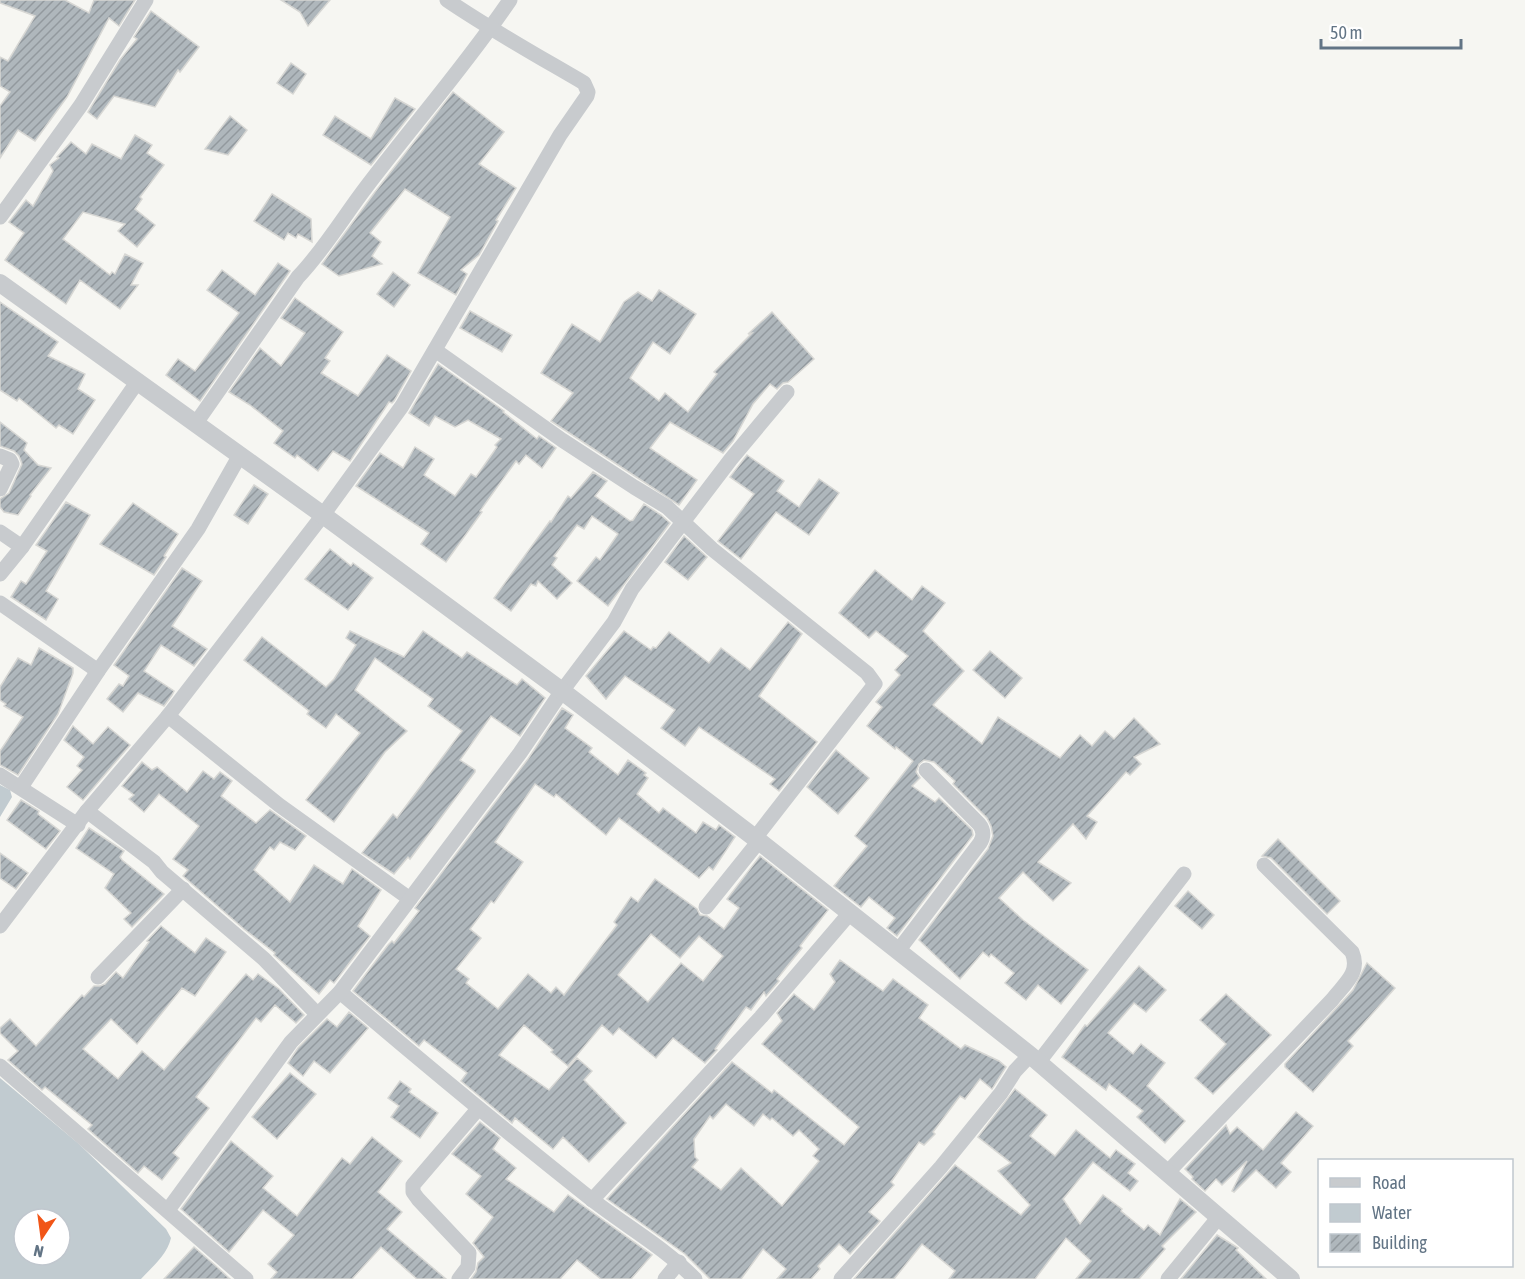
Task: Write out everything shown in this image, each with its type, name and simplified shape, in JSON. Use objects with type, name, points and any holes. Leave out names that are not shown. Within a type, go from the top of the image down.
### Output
[{"type":"street","points":[[0,217],[81,105],[146,0]]},
{"type":"street","points":[[0,926],[87,811],[168,716],[323,515],[402,406],[560,135],[588,92],[584,83],[490,29],[447,0]]},
{"type":"street","points":[[196,423],[298,277],[510,0]]},
{"type":"street","points":[[0,283],[323,515],[562,691],[757,840],[1034,1059],[1291,1279]]},
{"type":"street","points":[[435,350],[562,440],[667,507],[712,549],[867,673],[876,684],[706,907]]},
{"type":"street","points":[[0,574],[22,547],[138,381]]},
{"type":"street","points":[[168,1210],[291,1042],[340,992],[520,753],[562,691],[614,622],[632,589],[731,459],[787,392]]},
{"type":"street","points":[[21,788],[98,671],[198,529],[240,455]]},
{"type":"street","points":[[0,456],[10,460],[12,464],[0,489]]},
{"type":"street","points":[[0,532],[22,547]]},
{"type":"street","points":[[0,603],[98,671]]},
{"type":"street","points":[[168,716],[279,805],[410,899]]},
{"type":"street","points":[[898,951],[980,843],[983,835],[979,824],[926,770]]},
{"type":"street","points":[[0,775],[78,825]]},
{"type":"street","points":[[87,811],[144,854],[264,959],[317,1014]]},
{"type":"street","points":[[1167,1173],[1332,1000],[1351,978],[1355,969],[1352,952],[1264,865]]},
{"type":"street","points":[[841,1279],[941,1167],[1001,1093],[1015,1071],[1034,1059],[1184,874]]},
{"type":"street","points":[[98,977],[183,889]]},
{"type":"street","points":[[592,1200],[761,1017],[850,913]]},
{"type":"street","points":[[340,992],[478,1108],[592,1200],[679,1262],[695,1279]]},
{"type":"street","points":[[0,1066],[246,1279]]},
{"type":"street","points":[[459,1279],[468,1266],[469,1253],[418,1199],[413,1192],[413,1185],[478,1108]]},
{"type":"street","points":[[1168,1279],[1218,1218]]},
{"type":"street","points":[[665,1279],[679,1262]]},
{"type":"water","points":[[0,785],[10,790],[12,797],[0,817]]},
{"type":"water","points":[[0,1078],[79,1144],[166,1229],[171,1238],[169,1244],[163,1255],[141,1279],[0,1279]]},
{"type":"building","points":[[0,0],[65,0],[89,13],[94,0],[135,0],[119,26],[109,18],[67,97],[35,141],[18,130],[0,158],[0,106],[10,92],[0,86],[0,57],[8,61],[35,16],[0,3]]},
{"type":"building","points":[[281,0],[330,0],[308,26],[300,12]]},
{"type":"building","points":[[151,11],[199,47],[180,72],[178,70],[155,107],[114,96],[97,119],[88,112],[120,60],[137,39],[134,37]]},
{"type":"building","points":[[291,63],[306,74],[293,94],[277,83]]},
{"type":"building","points":[[453,92],[504,132],[479,164],[516,188],[496,220],[498,221],[479,255],[461,270],[467,274],[456,295],[418,273],[450,217],[405,189],[370,233],[381,242],[372,256],[382,264],[339,276],[322,264]]},
{"type":"building","points":[[395,98],[415,109],[371,165],[323,135],[335,116],[371,139]]},
{"type":"building","points":[[230,116],[247,130],[228,155],[205,149]]},
{"type":"building","points":[[135,135],[152,145],[147,153],[164,165],[140,197],[142,199],[135,209],[155,225],[137,247],[118,231],[125,224],[83,212],[63,239],[110,275],[112,272],[115,274],[125,254],[143,263],[131,285],[138,285],[120,309],[80,280],[66,304],[5,260],[24,233],[9,222],[26,200],[33,206],[53,171],[50,165],[59,158],[57,157],[71,142],[86,154],[92,144],[121,159]]},
{"type":"building","points":[[272,194],[311,219],[312,242],[298,234],[296,238],[288,233],[284,240],[254,221]]},
{"type":"building","points":[[278,263],[290,271],[200,401],[166,375],[178,359],[195,371],[239,313],[207,290],[222,270],[255,295]]},
{"type":"building","points":[[393,272],[410,285],[394,307],[377,294]]},
{"type":"building","points":[[659,290],[696,314],[670,354],[653,342],[630,378],[659,401],[665,393],[688,412],[717,374],[714,372],[752,333],[748,334],[772,312],[814,359],[777,389],[770,384],[753,404],[733,441],[723,453],[670,422],[650,448],[697,480],[679,505],[551,421],[573,393],[541,373],[572,324],[600,342],[624,302],[638,292],[652,301]]},
{"type":"building","points":[[295,298],[343,332],[325,358],[330,361],[321,373],[358,396],[387,355],[411,371],[394,401],[389,402],[350,461],[333,451],[318,471],[297,455],[295,458],[274,443],[283,431],[229,392],[260,348],[281,366],[305,333],[281,318]]},
{"type":"building","points":[[0,302],[58,342],[48,356],[85,374],[78,389],[95,400],[73,434],[59,425],[56,428],[19,398],[17,401],[0,390]]},
{"type":"building","points":[[470,311],[512,335],[502,352],[460,328]]},
{"type":"building","points":[[438,364],[504,411],[537,439],[539,436],[556,448],[542,468],[526,455],[519,464],[516,461],[446,562],[421,544],[429,533],[356,486],[380,453],[403,468],[415,447],[434,459],[424,475],[455,496],[471,474],[476,477],[497,447],[495,445],[501,439],[468,420],[455,427],[435,416],[429,426],[409,413]]},
{"type":"building","points":[[0,422],[27,443],[24,450],[38,465],[51,468],[18,515],[4,512],[0,507],[0,499],[9,493],[22,464],[14,451],[0,446]]},
{"type":"building","points":[[747,455],[784,481],[777,491],[799,507],[819,479],[839,493],[809,535],[776,512],[741,559],[718,541],[754,494],[730,477]]},
{"type":"building","points":[[593,472],[607,481],[595,496],[630,521],[644,504],[670,523],[608,606],[577,581],[596,557],[600,560],[618,534],[592,516],[584,529],[577,525],[554,556],[557,558],[552,565],[572,583],[557,599],[538,581],[536,586],[531,584],[511,611],[494,598],[568,496],[571,498]]},
{"type":"building","points":[[254,485],[268,494],[248,524],[234,515]]},
{"type":"building","points":[[66,502],[90,515],[46,591],[58,599],[46,620],[11,597],[21,581],[26,584],[47,551],[36,545]]},
{"type":"building","points":[[133,503],[178,534],[154,575],[100,544]]},
{"type":"building","points":[[684,536],[707,557],[688,580],[665,562]]},
{"type":"building","points":[[330,549],[351,566],[353,563],[373,578],[348,610],[305,579]]},
{"type":"building","points":[[182,568],[202,581],[172,626],[207,649],[194,666],[161,645],[144,671],[174,691],[172,695],[164,706],[138,693],[123,712],[107,699],[119,684],[123,686],[129,676],[114,665]]},
{"type":"building","points":[[875,570],[912,600],[922,586],[945,603],[923,631],[964,671],[933,705],[982,744],[998,717],[1060,758],[1080,735],[1092,746],[1105,731],[1114,739],[1134,718],[1160,744],[1134,757],[1141,764],[1130,775],[1126,772],[1087,816],[1097,822],[1086,839],[1073,824],[1038,862],[1071,883],[1053,901],[1023,872],[999,898],[1023,920],[1088,970],[1061,1004],[1038,985],[1026,1000],[1005,983],[1014,973],[991,954],[989,957],[983,952],[960,979],[919,940],[988,849],[993,836],[987,818],[953,784],[955,781],[934,762],[924,760],[919,764],[916,772],[920,778],[912,786],[935,802],[939,798],[972,830],[973,835],[897,936],[887,928],[895,918],[869,897],[861,907],[834,886],[867,846],[855,836],[913,761],[867,726],[882,707],[876,702],[900,675],[895,670],[908,656],[876,631],[869,638],[839,613]]},
{"type":"building","points":[[788,622],[802,634],[759,696],[817,742],[779,791],[770,784],[775,779],[699,727],[685,746],[661,728],[675,710],[625,676],[606,699],[586,676],[624,631],[651,650],[653,647],[656,648],[669,632],[709,663],[721,648],[750,670]]},
{"type":"building","points":[[350,631],[404,657],[423,631],[462,658],[467,652],[517,685],[522,679],[545,698],[520,736],[491,716],[460,760],[475,772],[410,859],[408,857],[394,874],[362,853],[393,814],[397,818],[462,731],[428,706],[433,699],[375,658],[355,690],[407,731],[385,752],[334,822],[306,800],[360,733],[336,714],[326,728],[307,714],[309,711],[244,660],[262,637],[326,687],[334,679],[356,645],[346,638]]},
{"type":"building","points":[[39,648],[73,668],[73,673],[58,714],[18,775],[0,765],[0,751],[23,717],[4,706],[6,704],[0,700],[0,687],[18,658],[31,665]]},
{"type":"building","points":[[990,651],[1022,678],[1005,698],[973,670]]},
{"type":"building","points":[[562,708],[573,715],[565,728],[592,748],[589,752],[618,775],[628,760],[646,773],[644,775],[648,778],[637,794],[659,813],[663,808],[696,833],[703,822],[716,830],[719,825],[735,837],[713,870],[709,867],[699,878],[619,818],[606,835],[556,794],[554,797],[535,784],[495,842],[523,862],[494,903],[491,901],[470,929],[481,938],[456,969],[469,979],[466,983],[498,1009],[528,974],[551,993],[556,987],[564,995],[617,925],[614,922],[631,897],[638,902],[655,879],[697,909],[700,915],[707,916],[724,929],[739,908],[727,899],[760,856],[828,910],[777,979],[779,981],[766,996],[764,992],[751,1010],[746,1007],[715,1049],[717,1050],[705,1063],[673,1038],[656,1058],[619,1028],[613,1035],[602,1025],[568,1066],[524,1025],[499,1055],[549,1090],[577,1058],[592,1071],[584,1080],[626,1123],[589,1162],[563,1137],[553,1149],[515,1118],[512,1123],[461,1081],[467,1073],[424,1040],[419,1046],[353,991],[388,945],[392,941],[394,943],[419,911],[415,908],[528,759]],"holes":[[[651,934],[680,958],[699,936],[723,956],[703,981],[681,963],[648,1002],[618,975]]]},
{"type":"building","points":[[73,726],[93,744],[108,727],[130,745],[83,800],[67,787],[82,770],[77,766],[84,757],[64,740]]},
{"type":"building","points":[[836,750],[869,778],[838,814],[807,787]]},
{"type":"building","points":[[142,762],[152,770],[157,767],[187,792],[203,771],[214,779],[220,772],[232,781],[221,796],[256,823],[270,810],[306,836],[295,850],[280,842],[274,850],[270,847],[254,870],[290,902],[314,865],[343,884],[352,869],[381,890],[358,926],[370,936],[334,983],[330,980],[319,994],[274,955],[275,953],[183,876],[188,870],[173,859],[199,826],[159,794],[144,812],[129,799],[134,795],[122,786]]},
{"type":"building","points":[[21,800],[39,811],[38,814],[60,831],[46,849],[7,820]]},
{"type":"building","points":[[89,828],[124,851],[120,857],[122,860],[164,894],[132,927],[124,919],[131,913],[105,888],[114,874],[76,848]]},
{"type":"building","points":[[1278,839],[1340,901],[1327,914],[1271,858],[1262,856]]},
{"type":"building","points":[[0,853],[28,873],[16,889],[0,878]]},
{"type":"building","points":[[1188,891],[1214,915],[1202,929],[1175,906]]},
{"type":"building","points":[[161,926],[195,953],[206,938],[226,952],[195,996],[182,988],[137,1044],[111,1019],[83,1049],[118,1079],[142,1051],[164,1070],[246,974],[253,980],[258,974],[279,989],[304,1015],[296,1023],[275,1005],[261,1022],[256,1018],[196,1097],[209,1108],[173,1153],[179,1158],[162,1180],[144,1166],[138,1173],[88,1129],[92,1125],[45,1087],[42,1090],[8,1060],[18,1051],[0,1033],[0,1028],[10,1019],[36,1046],[82,995],[84,997],[94,986],[105,984],[116,972],[123,978],[149,942],[147,941]]},
{"type":"building","points":[[840,960],[883,991],[893,979],[928,1005],[919,1018],[961,1049],[965,1045],[999,1061],[1006,1067],[992,1089],[980,1079],[965,1099],[960,1096],[933,1132],[935,1134],[924,1145],[919,1142],[891,1182],[894,1185],[869,1212],[880,1221],[850,1254],[839,1244],[818,1266],[820,1269],[811,1279],[777,1279],[786,1269],[763,1249],[741,1279],[710,1279],[685,1254],[607,1199],[732,1062],[772,1093],[774,1090],[844,1145],[859,1127],[762,1044],[782,1021],[777,1013],[794,994],[814,1010],[835,982],[830,974]],"holes":[[[726,1104],[754,1126],[763,1114],[770,1120],[772,1118],[793,1136],[799,1130],[819,1149],[813,1156],[819,1161],[782,1206],[741,1168],[721,1190],[692,1167],[698,1160],[695,1157],[694,1139],[710,1116],[713,1119]]]},
{"type":"building","points":[[1367,963],[1395,988],[1348,1041],[1353,1046],[1313,1092],[1285,1067],[1285,1064],[1353,990]]},
{"type":"building","points":[[1139,966],[1166,990],[1146,1012],[1134,1003],[1108,1033],[1133,1054],[1141,1044],[1165,1063],[1147,1086],[1185,1121],[1165,1143],[1137,1117],[1143,1111],[1109,1084],[1106,1090],[1062,1057],[1085,1025],[1087,1026]]},
{"type":"building","points":[[1226,994],[1271,1035],[1213,1094],[1195,1078],[1226,1044],[1200,1020]]},
{"type":"building","points":[[349,1012],[368,1028],[330,1073],[314,1061],[303,1076],[288,1063],[298,1048],[327,1019],[337,1027]]},
{"type":"building","points":[[290,1073],[316,1094],[277,1139],[252,1117]]},
{"type":"building","points":[[400,1081],[411,1089],[409,1092],[438,1113],[420,1138],[391,1117],[399,1106],[388,1098]]},
{"type":"building","points":[[1015,1089],[1047,1115],[1030,1136],[1055,1156],[1076,1130],[1110,1158],[1116,1150],[1135,1164],[1128,1173],[1138,1181],[1130,1191],[1093,1162],[1063,1199],[1080,1224],[1103,1195],[1144,1230],[1148,1225],[1160,1235],[1180,1199],[1196,1212],[1162,1246],[1165,1249],[1139,1279],[1076,1279],[1091,1261],[1066,1238],[1035,1279],[949,1279],[955,1271],[922,1244],[894,1279],[854,1279],[955,1165],[1021,1215],[1030,1205],[998,1171],[1011,1163],[978,1137]]},
{"type":"building","points":[[1296,1112],[1313,1126],[1281,1163],[1291,1172],[1276,1188],[1256,1170],[1234,1192],[1232,1191],[1247,1161],[1222,1185],[1216,1179],[1205,1191],[1185,1169],[1226,1125],[1230,1134],[1237,1127],[1263,1150]]},
{"type":"building","points":[[480,1122],[500,1138],[493,1149],[516,1168],[506,1179],[554,1212],[568,1195],[652,1255],[631,1279],[601,1279],[577,1260],[560,1279],[471,1279],[478,1263],[484,1257],[473,1243],[493,1217],[466,1194],[481,1176],[452,1154]]},
{"type":"building","points":[[372,1137],[402,1161],[378,1192],[402,1212],[387,1229],[446,1279],[417,1279],[381,1247],[352,1279],[271,1279],[277,1272],[268,1264],[294,1235],[263,1210],[229,1252],[181,1209],[231,1141],[273,1176],[263,1188],[297,1216],[342,1158],[350,1164]]},
{"type":"building","points":[[1217,1235],[1238,1248],[1236,1250],[1266,1279],[1181,1279]]},
{"type":"building","points":[[194,1247],[217,1267],[230,1279],[164,1279]]}]
